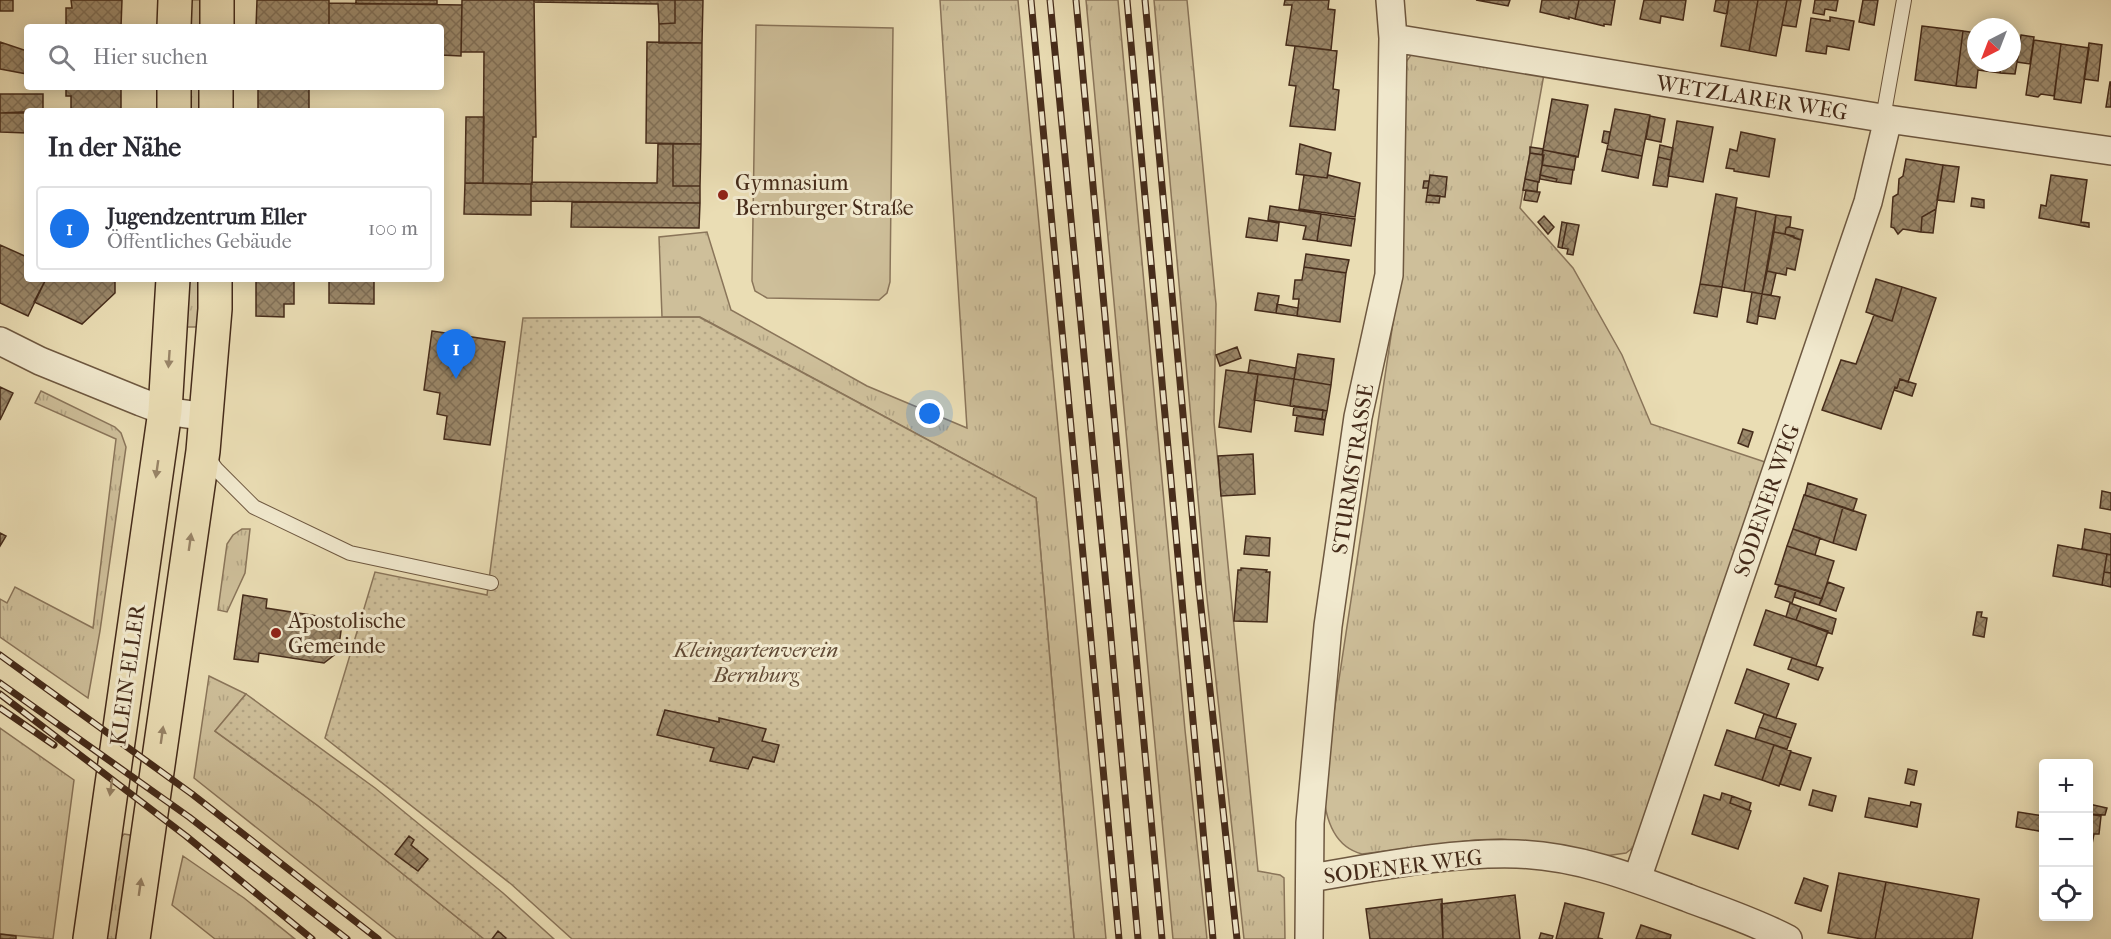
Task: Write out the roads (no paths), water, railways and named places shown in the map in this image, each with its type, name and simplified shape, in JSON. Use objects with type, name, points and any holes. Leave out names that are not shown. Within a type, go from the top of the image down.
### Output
[{"type":"main road","points":[[174,24],[175,0]]},
{"type":"main road","points":[[217,0],[217,24]]},
{"type":"main road","points":[[174,90],[174,108]]},
{"type":"main road","points":[[216,90],[216,108]]},
{"type":"main road","name":"KLEIN-ELLER","points":[[90,939],[165,411],[172,282]]},
{"type":"main road","name":"KLEIN-ELLER","points":[[133,939],[203,451],[215,309],[215,282]]},
{"type":"street","name":"STURMSTRASSE","points":[[1308,939],[1310,823],[1328,626],[1358,417],[1389,275],[1393,38],[1390,0]]},
{"type":"street","name":"WETZLARER WEG","points":[[1393,38],[1886,118],[2111,150]]},
{"type":"street","name":"SODENER WEG","points":[[1637,879],[1868,202],[1886,118]]},
{"type":"street","points":[[0,341],[88,381],[165,411],[207,417]]},
{"type":"street","name":"SODENER WEG","points":[[1310,878],[1447,856],[1517,854],[1559,857],[1637,879],[1762,926],[1788,939]]},
{"type":"lane","points":[[1886,118],[1904,0]]},
{"type":"lane","points":[[203,451],[216,469],[254,507],[350,553],[491,583]]},
{"type":"railway","points":[[1031,0],[1119,939]]},
{"type":"railway","points":[[1050,0],[1138,939]]},
{"type":"railway","points":[[1076,0],[1162,939]]},
{"type":"railway","points":[[1127,0],[1213,939]]},
{"type":"railway","points":[[1145,0],[1199,589],[1237,939]]},
{"type":"railway","points":[[0,655],[192,794],[378,939]]},
{"type":"railway","points":[[0,683],[189,817],[347,939]]},
{"type":"railway","points":[[0,694],[186,836],[312,939]]},
{"type":"railway","points":[[0,708],[54,745]]},
{"type":"place","name":"Gymnasium Bernburger Straße","points":[[723,195]]},
{"type":"place","name":"Jugendzentrum Eller","points":[[456,379]]},
{"type":"place","name":"Apostolische Gemeinde","points":[[276,633]]},
{"type":"park label","name":"Kleingartenverein Bernburg","points":[[756,662]]}]
